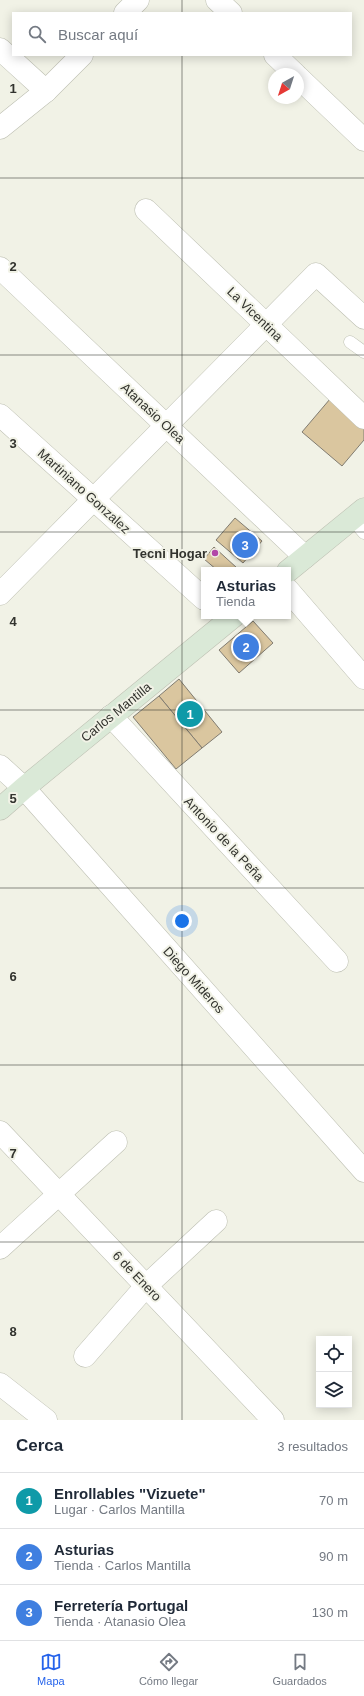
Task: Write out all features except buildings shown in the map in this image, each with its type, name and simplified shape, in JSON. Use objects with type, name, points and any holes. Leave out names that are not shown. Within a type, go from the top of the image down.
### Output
[{"type":"street","points":[[217,0],[230,12]]},
{"type":"street","points":[[0,49],[46,92]]},
{"type":"street","points":[[0,128],[46,92],[81,56]]},
{"type":"street","points":[[276,56],[289,68]]},
{"type":"street","points":[[304,83],[364,140]]},
{"type":"street","name":"La Vicentina","points":[[146,210],[364,418]]},
{"type":"street","name":"Atanasio Olea","points":[[0,268],[305,557]]},
{"type":"street","points":[[0,594],[316,274],[364,318]]},
{"type":"street","name":"Martiniano Gonzalez","points":[[0,415],[201,596]]},
{"type":"street","points":[[291,569],[305,557],[360,520]]},
{"type":"street","points":[[291,593],[364,678]]},
{"type":"street","name":"Carlos Mantilla","points":[[0,809],[227,619]]},
{"type":"street","name":"Antonio de la Peña","points":[[111,716],[337,961]]},
{"type":"street","name":"Diego Mideros","points":[[0,766],[24,788],[364,1171]]},
{"type":"street","name":"6 de Enero","points":[[0,1132],[273,1420]]},
{"type":"street","points":[[0,1248],[116,1142]]},
{"type":"street","points":[[85,1356],[146,1286],[216,1221]]},
{"type":"street","points":[[0,1384],[37,1417]]},
{"type":"lane","points":[[350,342],[364,352]]},
{"type":"place","name":"Ferretería Portugal","points":[[245,545]]},
{"type":"place","name":"Tecni Hogar","points":[[215,553]]},
{"type":"place","name":"Asturias","points":[[246,647]]},
{"type":"place","name":"Enrollables \"Vizuete\"","points":[[190,714]]}]
